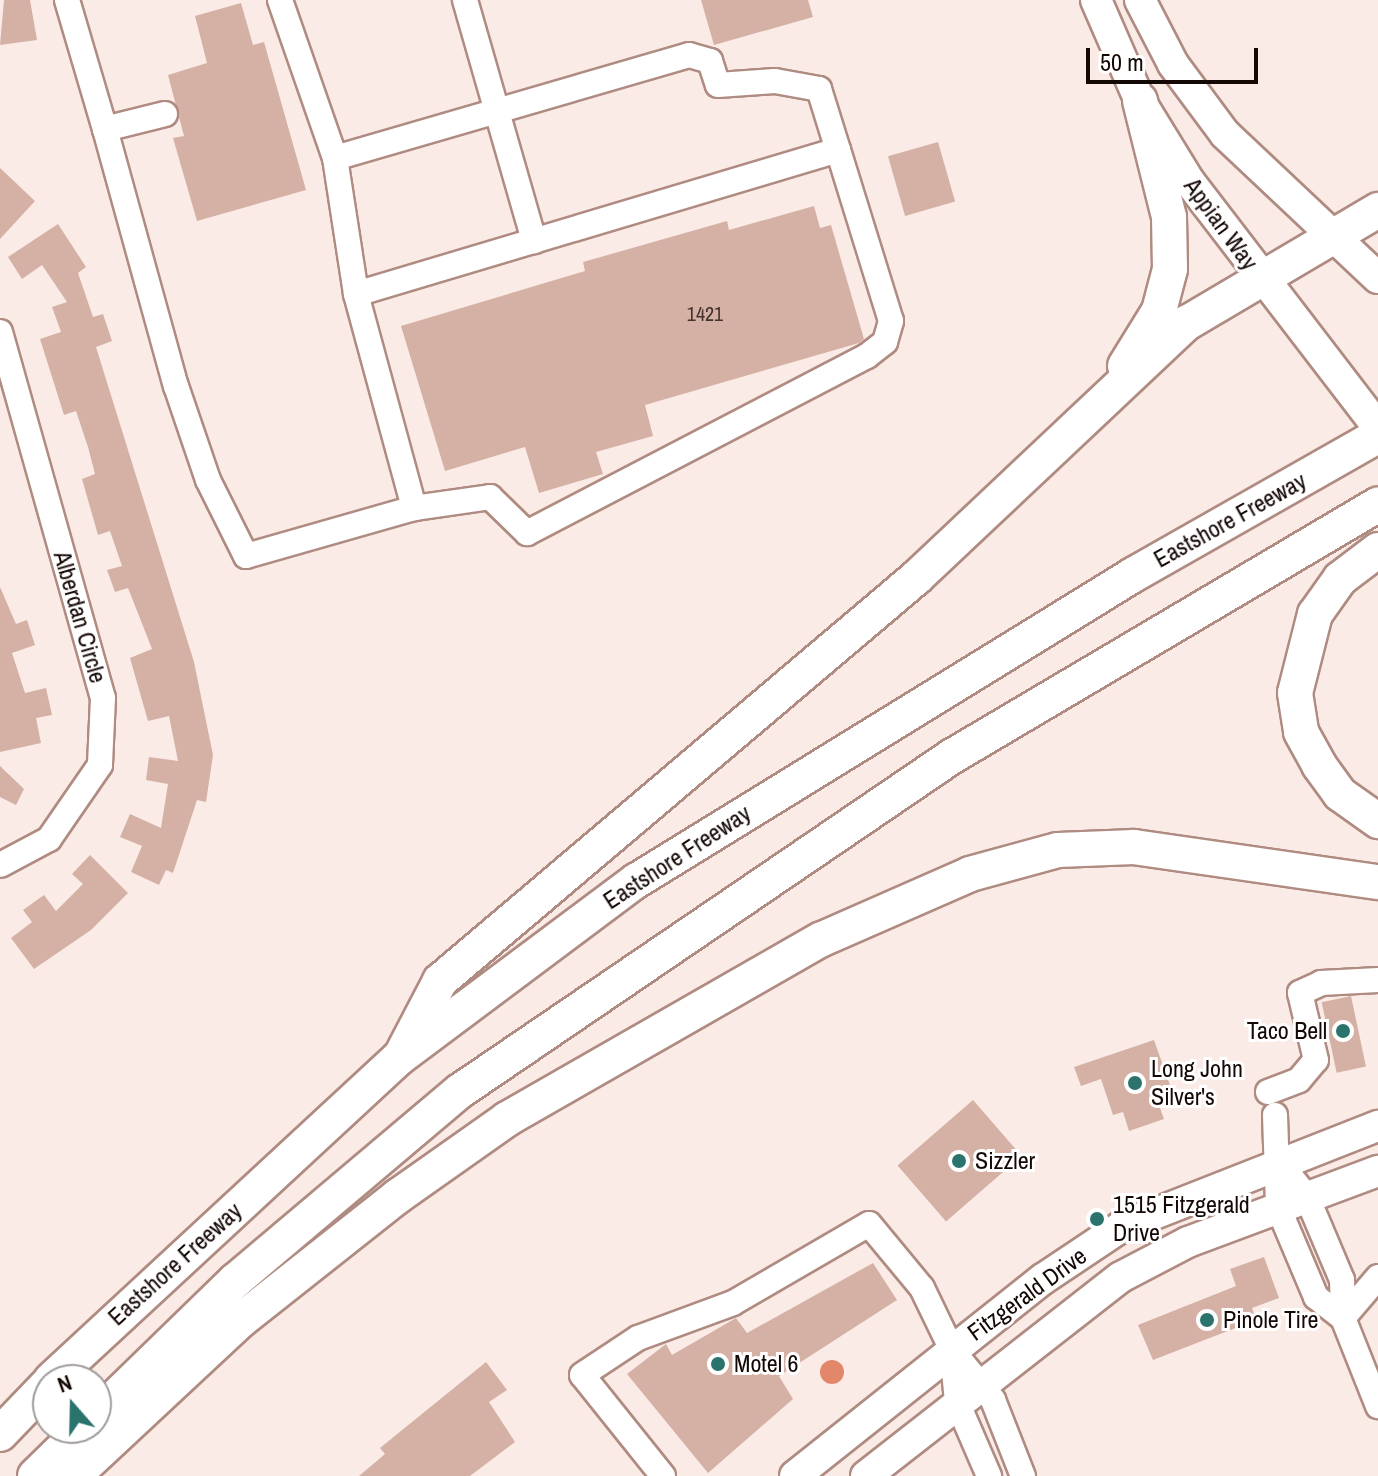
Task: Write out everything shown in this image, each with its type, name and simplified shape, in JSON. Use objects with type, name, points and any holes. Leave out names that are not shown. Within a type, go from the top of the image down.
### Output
[{"type":"highway","points":[[1073,436],[1159,311],[1170,269],[1169,217],[1140,101]]},
{"type":"highway","points":[[399,1058],[440,981],[917,577],[1073,436],[1187,323],[1258,276],[1336,230],[1378,210]]},
{"type":"highway","name":"Eastshore Freeway","points":[[69,1364],[399,1058],[649,872],[1133,575],[1378,436]]},
{"type":"highway","points":[[112,1400],[236,1280],[460,1091],[951,757],[1378,504]]},
{"type":"highway","points":[[1378,550],[1340,579],[1315,614],[1295,693],[1301,732],[1319,765],[1340,794],[1378,821]]},
{"type":"highway","points":[[62,1476],[79,1471],[276,1290],[398,1196],[507,1119],[820,940],[970,874],[1058,850],[1134,847],[1378,882]]},
{"type":"highway","name":"Eastshore Freeway","points":[[0,1434],[32,1401]]},
{"type":"highway","points":[[35,1476],[68,1444]]},
{"type":"main road","name":"Appian Way","points":[[1096,0],[1140,101],[1258,276],[1330,373],[1378,427]]},
{"type":"main road","points":[[1140,0],[1173,64],[1225,134],[1336,230],[1378,278]]},
{"type":"main road","name":"Fitzgerald Drive","points":[[795,1476],[952,1350],[1121,1227],[1378,1126]]},
{"type":"main road","name":"Fitzgerald Drive","points":[[866,1476],[968,1393],[1121,1277],[1278,1207],[1378,1171]]},
{"type":"street","points":[[67,0],[176,386],[208,480],[246,556],[414,508],[490,497],[527,533],[885,342],[891,321],[819,89],[775,81],[718,85],[710,61],[689,55],[335,158]]},
{"type":"street","points":[[280,0],[335,158],[356,294],[414,508]]},
{"type":"street","points":[[465,0],[534,241]]},
{"type":"street","points":[[105,129],[165,114]]},
{"type":"street","points":[[356,294],[838,150]]},
{"type":"street","name":"Alberdan Circle","points":[[0,332],[103,698],[100,765],[49,839],[0,865]]},
{"type":"street","points":[[1343,1318],[1316,1297],[1278,1207],[1280,1163],[1271,1104],[1299,1080],[1316,1060],[1300,993],[1321,983],[1378,980]]},
{"type":"street","points":[[1280,1163],[1307,1197],[1342,1280],[1343,1318],[1378,1406]]},
{"type":"street","points":[[663,1476],[582,1375],[638,1338],[733,1303],[869,1224],[922,1288],[952,1350],[968,1393],[989,1476]]},
{"type":"street","points":[[1343,1318],[1378,1277]]},
{"type":"street","points":[[968,1393],[1023,1476]]},
{"type":"shaded area","points":[[832,1360],[843,1367],[844,1372],[837,1383],[832,1384],[821,1377],[820,1372],[827,1361]]},
{"type":"building","points":[[4,0],[30,0],[37,40],[0,45]]},
{"type":"building","points":[[701,0],[808,0],[813,17],[714,45]]},
{"type":"building","points":[[241,3],[253,45],[264,42],[306,190],[197,221],[173,138],[184,136],[168,75],[207,63],[195,16]]},
{"type":"building","points":[[938,142],[955,202],[905,216],[888,156]]},
{"type":"building","points":[[0,168],[35,201],[0,239]]},
{"type":"building","points":[[814,206],[820,228],[831,225],[864,339],[859,343],[645,405],[653,436],[596,452],[603,474],[539,493],[525,447],[445,471],[401,326],[585,271],[583,262],[727,221],[729,230]]},
{"type":"building","points":[[58,224],[86,267],[78,273],[93,317],[103,314],[112,341],[96,347],[194,662],[213,755],[206,802],[197,800],[173,873],[166,870],[159,885],[131,872],[142,846],[120,837],[130,814],[161,828],[168,784],[146,780],[149,757],[178,761],[169,716],[148,721],[130,658],[152,649],[128,588],[115,592],[107,570],[122,566],[110,531],[98,535],[82,479],[95,474],[88,447],[76,411],[64,415],[40,339],[61,332],[52,307],[67,302],[42,265],[22,279],[8,257]]},
{"type":"building","points":[[0,587],[16,624],[27,620],[35,645],[12,653],[25,693],[46,688],[52,715],[36,718],[41,743],[0,752]]},
{"type":"building","points":[[0,766],[24,789],[16,805],[0,797]]},
{"type":"building","points":[[90,855],[128,893],[91,930],[34,969],[11,938],[32,922],[23,910],[44,895],[56,911],[83,884],[72,874]]},
{"type":"building","name":"Taco Bell","points":[[1351,996],[1366,1066],[1337,1073],[1322,1002]]},
{"type":"building","name":"Long John Silver's","points":[[1154,1040],[1172,1091],[1156,1097],[1164,1119],[1129,1131],[1123,1112],[1113,1115],[1101,1079],[1081,1086],[1074,1067]]},
{"type":"building","name":"Sizzler","points":[[973,1100],[1022,1156],[946,1221],[898,1166]]},
{"type":"building","points":[[1264,1257],[1279,1298],[1252,1308],[1256,1320],[1153,1360],[1138,1325],[1236,1286],[1230,1269]]},
{"type":"building","name":"Motel 6","points":[[873,1263],[897,1300],[779,1376],[793,1399],[708,1473],[627,1374],[666,1344],[672,1355],[736,1318],[747,1333]]},
{"type":"building","points":[[486,1362],[507,1390],[489,1402],[515,1442],[470,1476],[359,1476],[385,1454],[380,1448]]},
{"type":"place","name":"Taco Bell","points":[[1343,1031]]},
{"type":"place","name":"Long John Silver's","points":[[1135,1083]]},
{"type":"place","name":"Sizzler","points":[[959,1161]]},
{"type":"place","name":"1515 Fitzgerald Drive","points":[[1097,1219]]},
{"type":"place","name":"Pinole Tire","points":[[1207,1320]]},
{"type":"place","name":"Motel 6","points":[[718,1364]]}]
